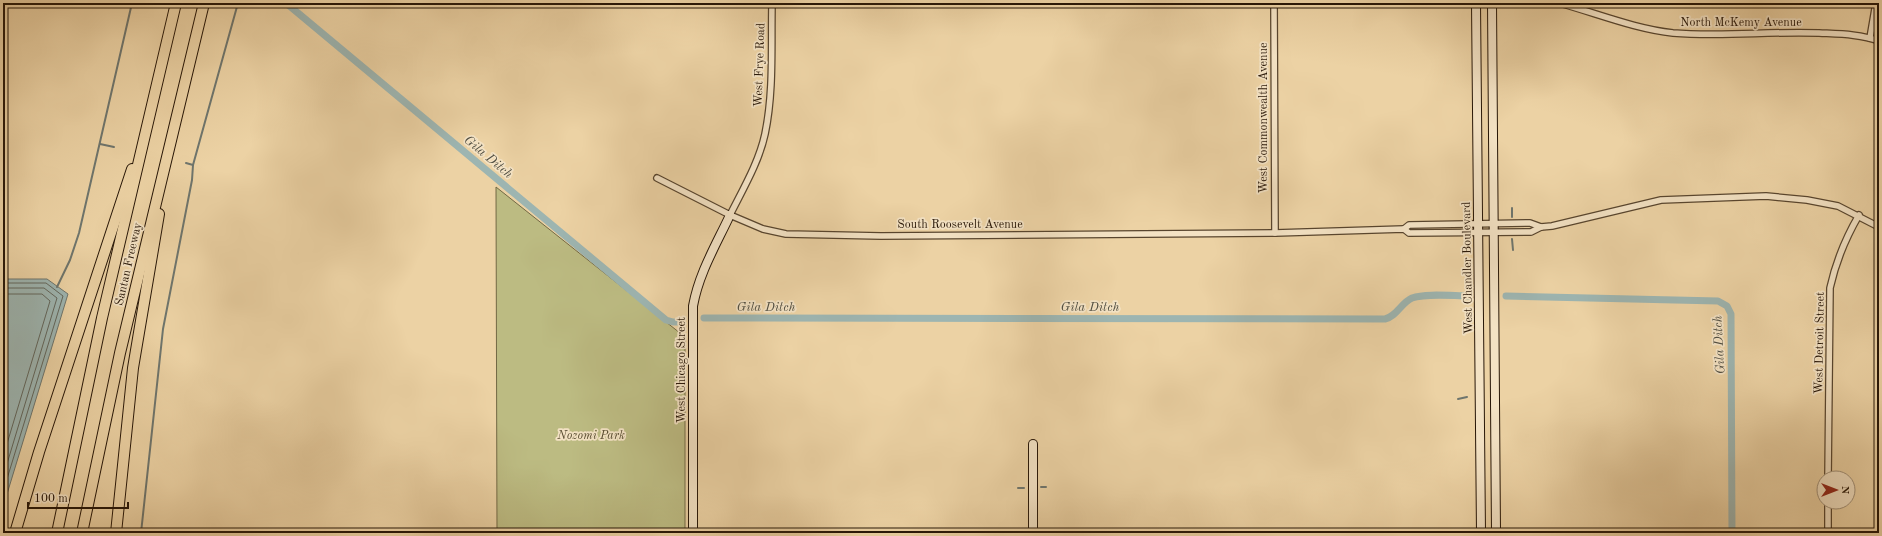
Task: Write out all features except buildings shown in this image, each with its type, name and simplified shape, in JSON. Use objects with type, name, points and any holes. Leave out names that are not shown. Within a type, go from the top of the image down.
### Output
[{"type":"highway","name":"Santan Freeway","points":[[57,533],[96,346],[176,3]]},
{"type":"highway","name":"Santan Freeway","points":[[82,533],[116,374],[204,3]]},
{"type":"highway","points":[[15,533],[114,220],[150,114]]},
{"type":"highway","points":[[116,533],[123,449],[134,360],[169,154]]},
{"type":"main road","name":"West Chandler Boulevard","points":[[1476,3],[1480,293],[1481,533]]},
{"type":"main road","points":[[1492,3],[1496,533]]},
{"type":"main road","name":"West Chicago Street","points":[[693,533],[694,306],[696,290],[703,271],[730,215]]},
{"type":"main road","points":[[1033,444],[1033,533]]},
{"type":"street","points":[[772,3],[791,3]]},
{"type":"street","name":"West Frye Road","points":[[730,215],[756,161],[765,135],[771,91],[772,3]]},
{"type":"street","name":"West Commonwealth Avenue","points":[[1274,3],[1275,233]]},
{"type":"street","name":"North McKemy Avenue","points":[[1559,3],[1642,27],[1672,32],[1712,34],[1803,32],[1845,34],[1879,41]]},
{"type":"street","points":[[1870,38],[1876,3]]},
{"type":"street","name":"South Roosevelt Avenue","points":[[657,178],[730,215],[763,229],[786,234],[881,236],[1275,233],[1404,229]]},
{"type":"street","points":[[1541,227],[1530,223],[1409,225],[1404,229],[1409,233],[1531,232],[1541,227],[1558,225],[1661,200],[1766,196],[1807,200],[1838,206],[1859,215],[1879,227]]},
{"type":"street","name":"West Detroit Street","points":[[1828,470],[1830,288],[1836,262],[1859,215]]},
{"type":"street","points":[[1828,510],[1828,533]]},
{"type":"green space","name":"Nozomi Park","points":[[496,187],[685,337],[685,533],[497,533]]},
{"type":"water","points":[[3,279],[47,279],[68,294],[7,494],[3,497]]},
{"type":"waterway","points":[[57,287],[70,260],[79,233],[132,3]]},
{"type":"waterway","points":[[141,533],[163,329],[192,180],[193,165],[238,3]]},
{"type":"waterway","name":"Gila Ditch","points":[[286,3],[666,320],[679,322]]},
{"type":"waterway","points":[[100,144],[114,147]]},
{"type":"waterway","points":[[186,163],[193,165]]},
{"type":"waterway","points":[[1512,208],[1512,217]]},
{"type":"waterway","points":[[1512,239],[1513,250]]},
{"type":"waterway","name":"Gila Ditch","points":[[704,318],[1385,319],[1393,315],[1408,300],[1418,296],[1469,296]]},
{"type":"waterway","name":"Gila Ditch","points":[[1506,296],[1718,301],[1727,306],[1731,314],[1732,533]]},
{"type":"waterway","points":[[1458,399],[1467,397]]},
{"type":"waterway","points":[[1041,487],[1046,487]]},
{"type":"waterway","points":[[1018,488],[1024,488]]}]
